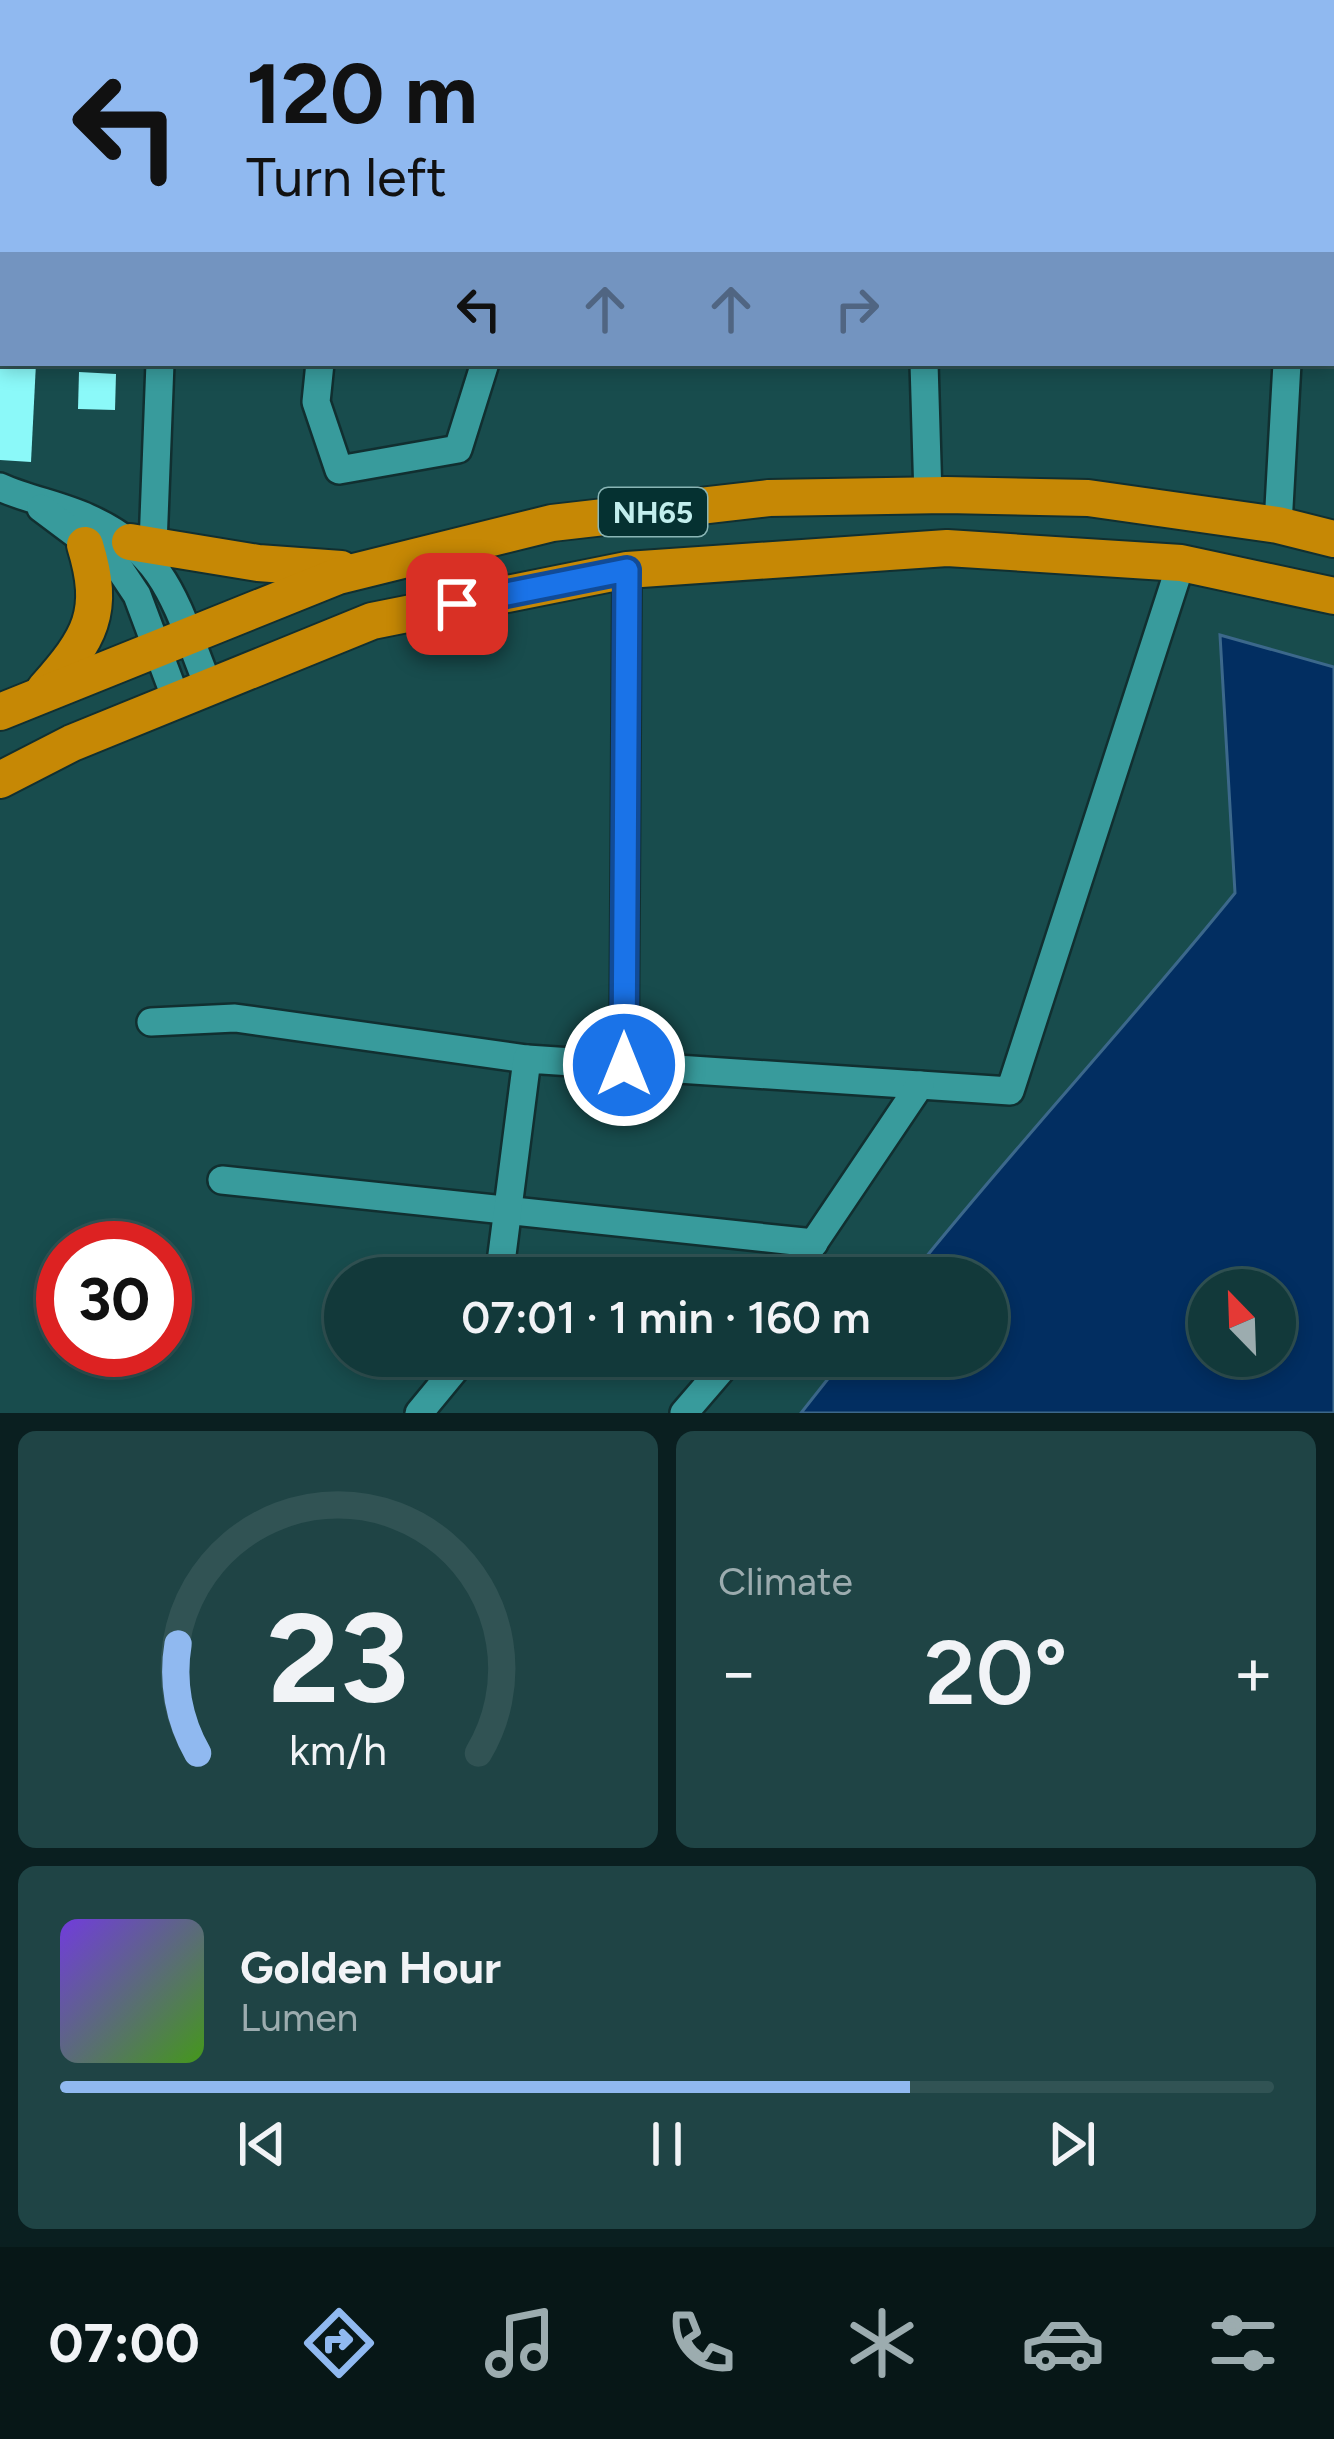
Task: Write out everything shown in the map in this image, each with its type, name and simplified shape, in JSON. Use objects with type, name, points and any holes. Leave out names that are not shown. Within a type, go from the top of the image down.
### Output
[{"type":"highway","name":"NH65","points":[[0,712],[338,576],[552,523],[769,498],[1088,498],[1278,525],[1334,539]]},
{"type":"highway","points":[[141,543],[304,568],[364,569]]},
{"type":"highway","points":[[38,696],[75,655],[96,616],[95,575],[86,544]]},
{"type":"highway","name":"NH65","points":[[0,780],[72,743],[372,621],[627,570],[947,548],[1181,563],[1334,596]]},
{"type":"street","points":[[141,543],[160,366]]},
{"type":"street","points":[[320,366],[316,402],[339,470],[458,449],[484,366]]},
{"type":"street","points":[[924,366],[928,497]]},
{"type":"street","points":[[1278,525],[1287,366]]},
{"type":"street","points":[[0,487],[82,515],[141,543],[172,593],[171,642]]},
{"type":"street","points":[[33,502],[117,565],[171,642],[192,692]]},
{"type":"street","points":[[151,1022],[235,1018],[527,1059],[1010,1091],[1181,563]]},
{"type":"street","points":[[624,1065],[627,570]]},
{"type":"street","points":[[502,1257],[527,1059]]},
{"type":"street","points":[[804,1257],[920,1085]]},
{"type":"street","points":[[222,1180],[814,1243]]},
{"type":"street","points":[[418,1413],[448,1377]]},
{"type":"street","points":[[684,1413],[715,1377]]},
{"type":"water","points":[[1220,635],[1334,667],[1334,1413],[801,1413],[829,1377],[1008,1377],[1008,1257],[926,1257],[1235,893]]},
{"type":"building","points":[[0,366],[36,366],[31,462],[0,460]]},
{"type":"building","points":[[79,372],[116,374],[115,410],[78,409]]},
{"type":"route","points":[[457,604],[627,570],[624,1065]]}]
